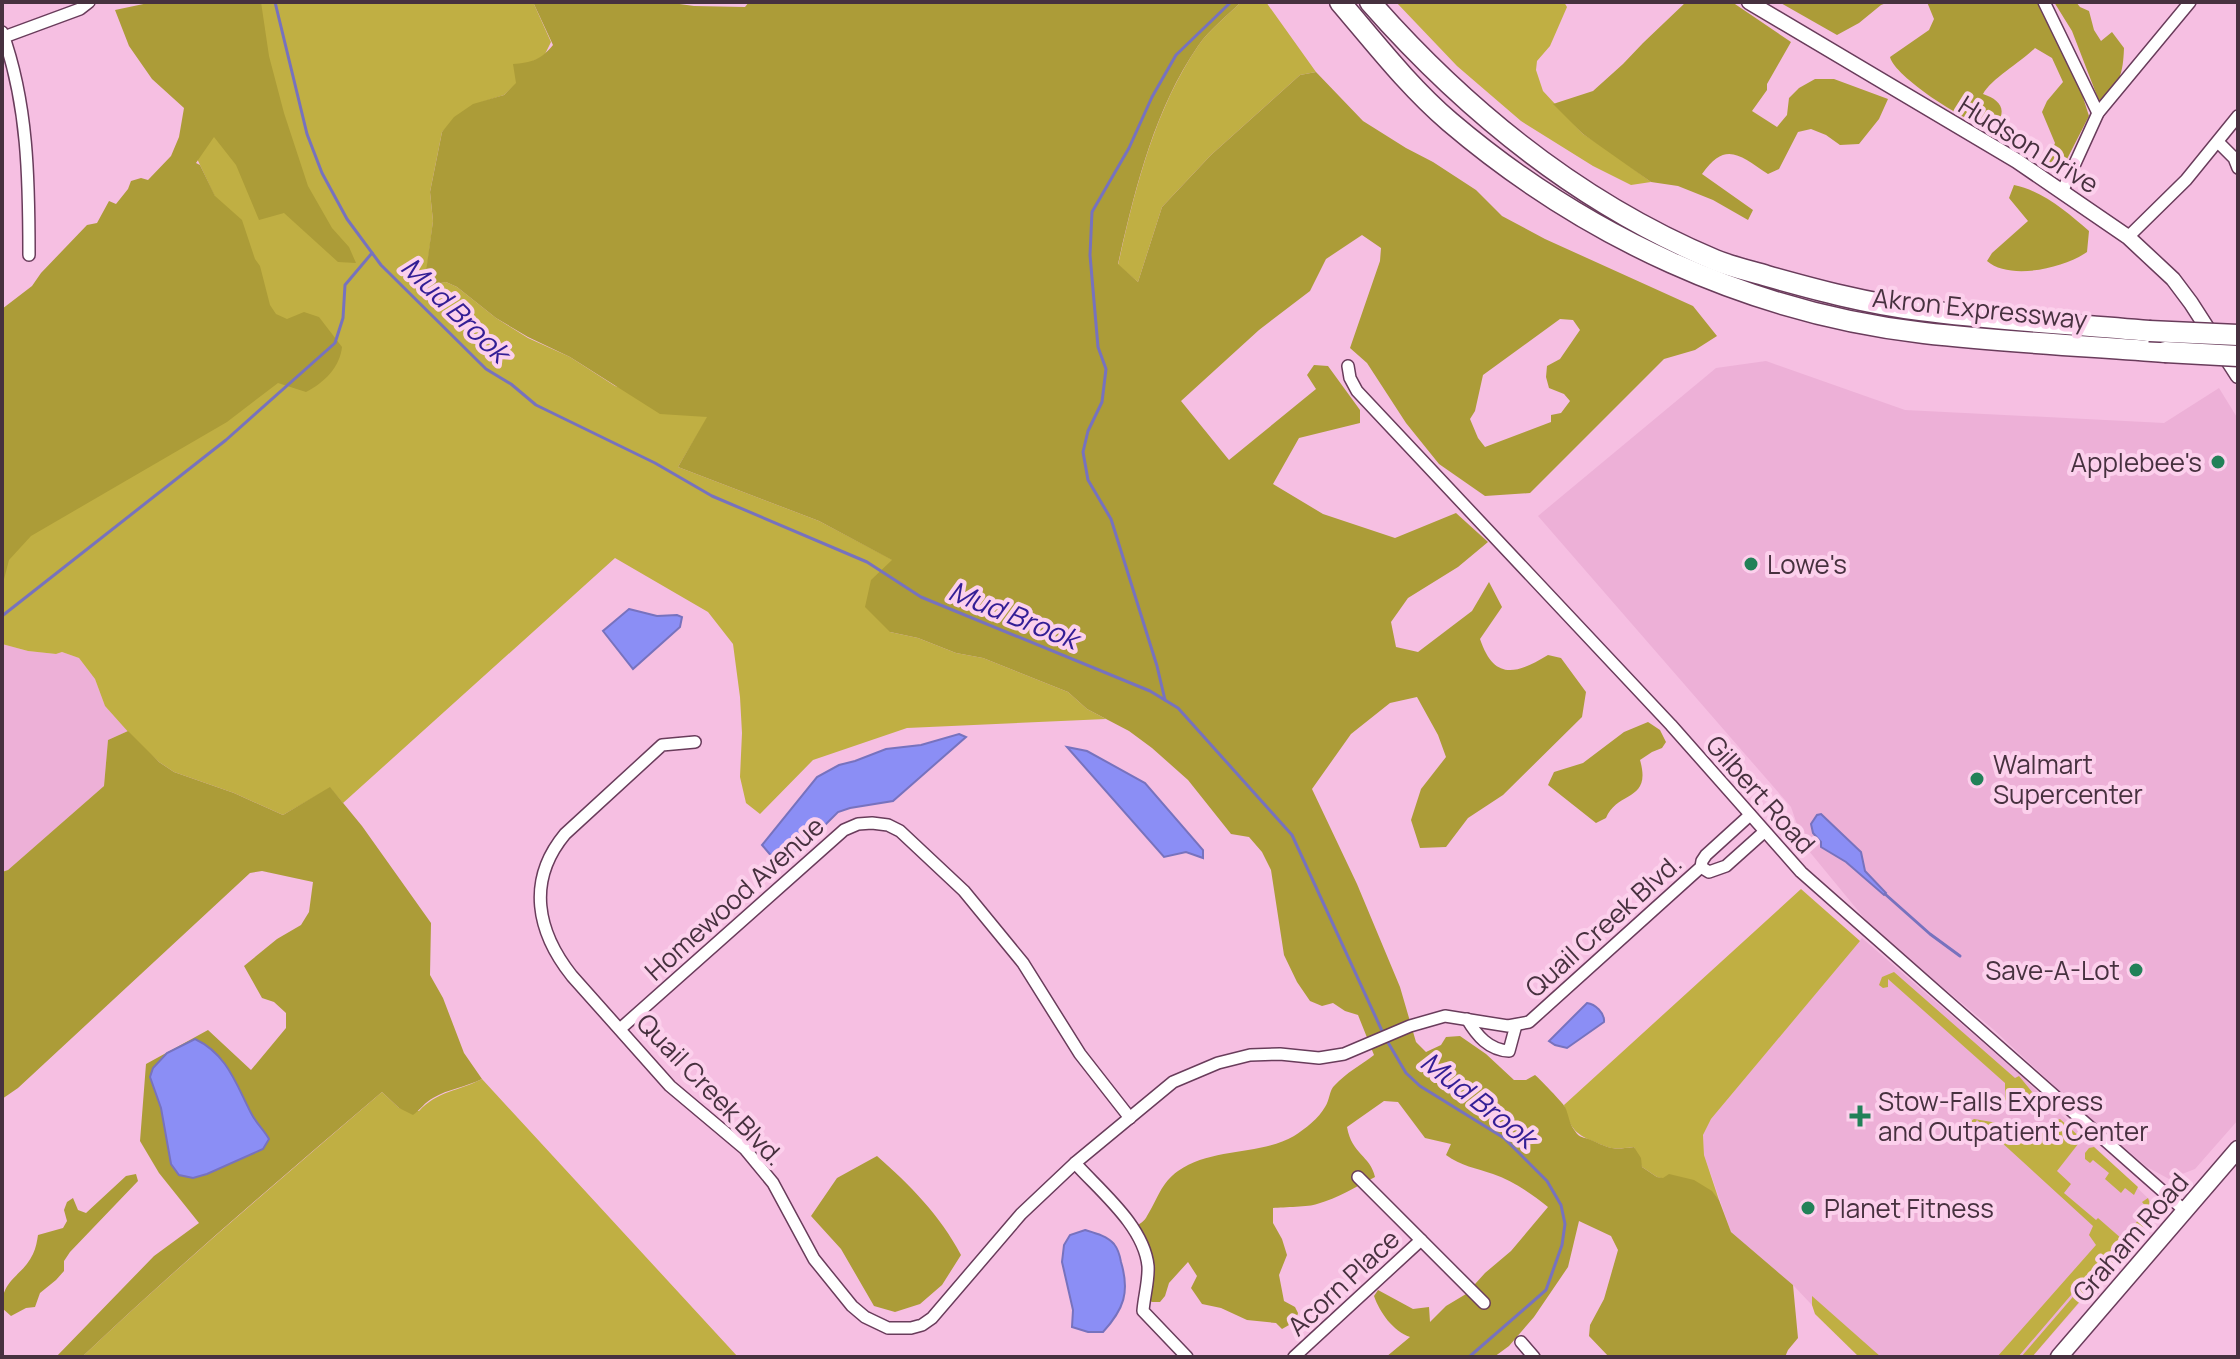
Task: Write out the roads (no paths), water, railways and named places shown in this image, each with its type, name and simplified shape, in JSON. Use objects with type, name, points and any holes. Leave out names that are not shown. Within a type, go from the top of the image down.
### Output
[{"type":"highway","name":"Akron Expressway","points":[[1340,2],[1401,74],[1449,121],[1504,164],[1566,208],[1694,273],[1773,302],[1922,333],[2238,356]]},
{"type":"highway","name":"Akron Expressway","points":[[1370,2],[1451,88],[1548,167],[1637,223],[1717,261],[1797,285],[1919,310],[2149,331],[2238,335]]},
{"type":"main road","name":"Graham Road","points":[[2059,1357],[2238,1149]]},
{"type":"street","points":[[29,255],[29,187],[23,126],[18,86],[3,34],[80,9],[89,2]]},
{"type":"street","name":"Hudson Drive","points":[[1749,2],[2017,161],[2128,237],[2173,279],[2238,376]]},
{"type":"street","points":[[2044,2],[2098,113]]},
{"type":"street","points":[[2062,192],[2098,113],[2190,2]]},
{"type":"street","points":[[2128,237],[2186,180],[2238,116]]},
{"type":"street","points":[[2218,142],[2234,158],[2238,168]]},
{"type":"street","name":"Gilbert Road","points":[[1348,366],[1357,391],[1671,725],[1801,872],[2184,1210]]},
{"type":"street","name":"Quail Creek Blvd.","points":[[695,742],[662,745],[554,846],[543,879],[540,913],[554,951],[572,976],[670,1086],[745,1149],[773,1183],[814,1259],[852,1306],[865,1317],[888,1328],[911,1328],[932,1318],[1021,1214],[1075,1163],[1173,1082],[1218,1063],[1250,1055],[1319,1058],[1344,1054],[1419,1023],[1445,1016],[1508,1026],[1529,1022],[1701,867],[1706,855],[1750,815]]},
{"type":"street","name":"Homewood Avenue","points":[[620,1029],[844,830],[858,824],[888,825],[915,844],[991,922],[1023,963],[1080,1054],[1130,1118]]},
{"type":"street","points":[[1701,867],[1709,872],[1721,869],[1764,832]]},
{"type":"street","points":[[1467,1019],[1485,1042],[1503,1051],[1509,1051],[1516,1025]]},
{"type":"street","points":[[1075,1163],[1134,1228],[1148,1267],[1143,1311],[1187,1357]]},
{"type":"street","points":[[1358,1177],[1484,1303]]},
{"type":"street","name":"Acorn Place","points":[[1294,1357],[1421,1240]]},
{"type":"street","points":[[1521,1342],[1534,1357]]},
{"type":"waterway","name":"Mud Brook","points":[[275,2],[307,134],[322,173],[347,219],[381,265],[486,369],[511,384],[536,405],[655,463],[712,496],[867,562],[921,597],[1150,691],[1178,708],[1292,835],[1383,1033]]},
{"type":"waterway","points":[[1165,700],[1111,519],[1088,480],[1083,452],[1088,431],[1102,402],[1106,369],[1098,347],[1090,255],[1092,212],[1129,148],[1152,97],[1176,55],[1231,2]]},
{"type":"waterway","points":[[2,616],[226,440],[335,343],[343,318],[345,285],[372,253]]},
{"type":"waterway","points":[[1885,894],[1960,956]]},
{"type":"waterway","name":"Mud Brook","points":[[1386,1039],[1406,1073],[1420,1086],[1504,1138],[1547,1181],[1561,1205],[1565,1224],[1562,1245],[1546,1290],[1469,1357]]},
{"type":"place","name":"Applebee's","points":[[2218,462]]},
{"type":"place","name":"Lowe's","points":[[1751,564]]},
{"type":"place","name":"Walmart Supercenter","points":[[1977,779]]},
{"type":"place","name":"Save-A-Lot","points":[[2136,970]]},
{"type":"place","name":"Stow-Falls Express and Outpatient Center","points":[[1860,1116]]},
{"type":"place","name":"Planet Fitness","points":[[1808,1208]]}]
